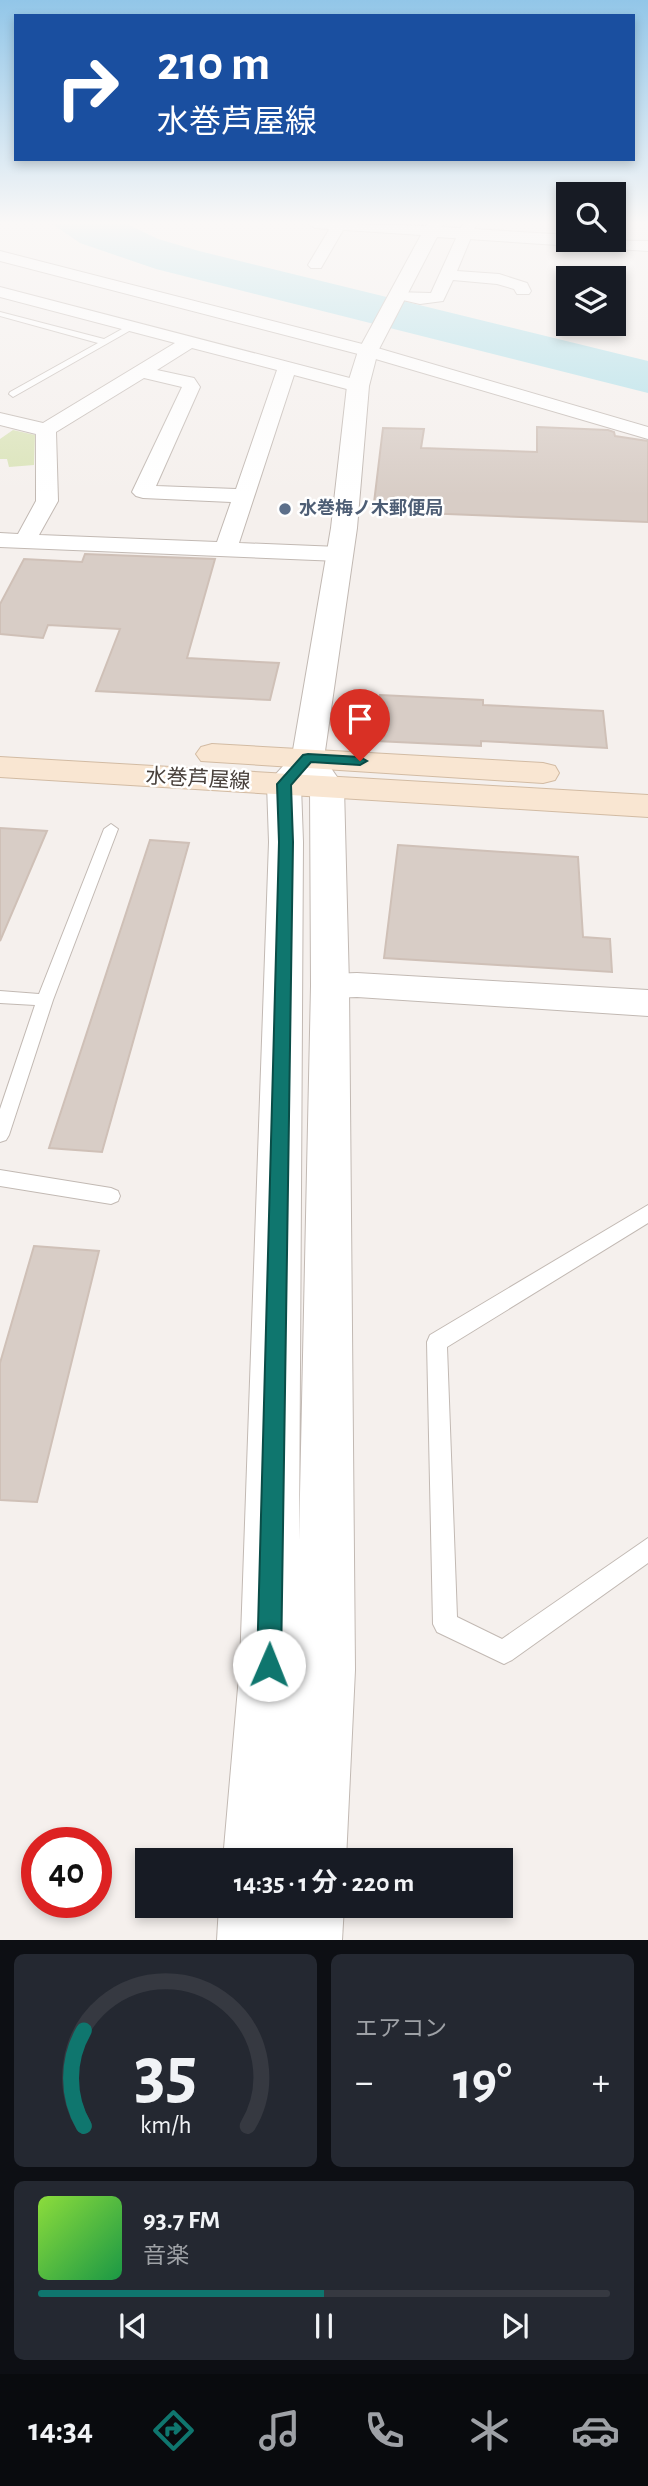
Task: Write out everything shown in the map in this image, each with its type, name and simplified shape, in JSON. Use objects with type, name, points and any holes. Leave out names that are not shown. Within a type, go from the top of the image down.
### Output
[{"type":"main road","name":"水巻芦屋線","points":[[0,743],[306,777],[648,806]]},
{"type":"main road","name":"水巻芦屋線","points":[[0,767],[306,777],[648,780]]},
{"type":"street","points":[[85,314],[358,386]]},
{"type":"street","points":[[222,314],[368,351],[648,433]]},
{"type":"street","points":[[256,1848],[269,1665],[286,842],[306,777],[339,554],[358,386],[368,351],[390,314]]},
{"type":"street","points":[[159,332],[176,324]]},
{"type":"street","points":[[0,419],[46,430],[191,341]]},
{"type":"street","points":[[226,549],[287,368]]},
{"type":"street","points":[[139,371],[187,383],[191,387],[143,492],[244,496]]},
{"type":"street","points":[[25,541],[47,501],[46,430]]},
{"type":"street","points":[[0,540],[339,554]]},
{"type":"street","points":[[306,777],[330,986],[326,1670],[315,1848]]},
{"type":"street","points":[[330,986],[357,985],[648,1003]]},
{"type":"street","points":[[250,1940],[251,1918]]},
{"type":"street","points":[[309,1940],[310,1918]]},
{"type":"lane","points":[[0,314],[105,342]]},
{"type":"lane","points":[[13,394],[134,326]]},
{"type":"lane","points":[[0,1135],[45,1000],[111,829]]},
{"type":"lane","points":[[0,998],[45,1000]]},
{"type":"lane","points":[[0,1178],[111,1196]]},
{"type":"lane","points":[[648,1213],[437,1342],[445,1624],[505,1652],[648,1549]]},
{"type":"green space","points":[[13,430],[35,435],[34,465],[9,467],[7,459],[0,459],[0,439]]},
{"type":"water","points":[[333,314],[454,314],[648,361],[648,393]]},
{"type":"building","points":[[537,427],[608,430],[614,432],[615,436],[648,441],[648,522],[373,511],[383,428],[424,429],[421,448],[537,452]]},
{"type":"building","points":[[85,554],[215,559],[187,658],[279,663],[270,700],[96,691],[120,629],[48,625],[43,638],[0,634],[0,604],[24,559],[82,562]]},
{"type":"building","points":[[380,695],[483,700],[483,705],[603,711],[607,748],[481,741],[481,746],[376,741]]},
{"type":"building","points":[[0,828],[47,831],[0,941]]},
{"type":"building","points":[[150,840],[189,843],[102,1152],[49,1148]]},
{"type":"building","points":[[398,845],[578,857],[583,937],[610,939],[612,972],[384,958]]},
{"type":"building","points":[[34,1246],[99,1251],[37,1502],[0,1500],[0,1363]]},
{"type":"place","name":"水巻梅ノ木郵便局","points":[[285,509]]},
{"type":"route","points":[[269,1665],[286,842],[284,784],[308,758],[360,761]]}]
